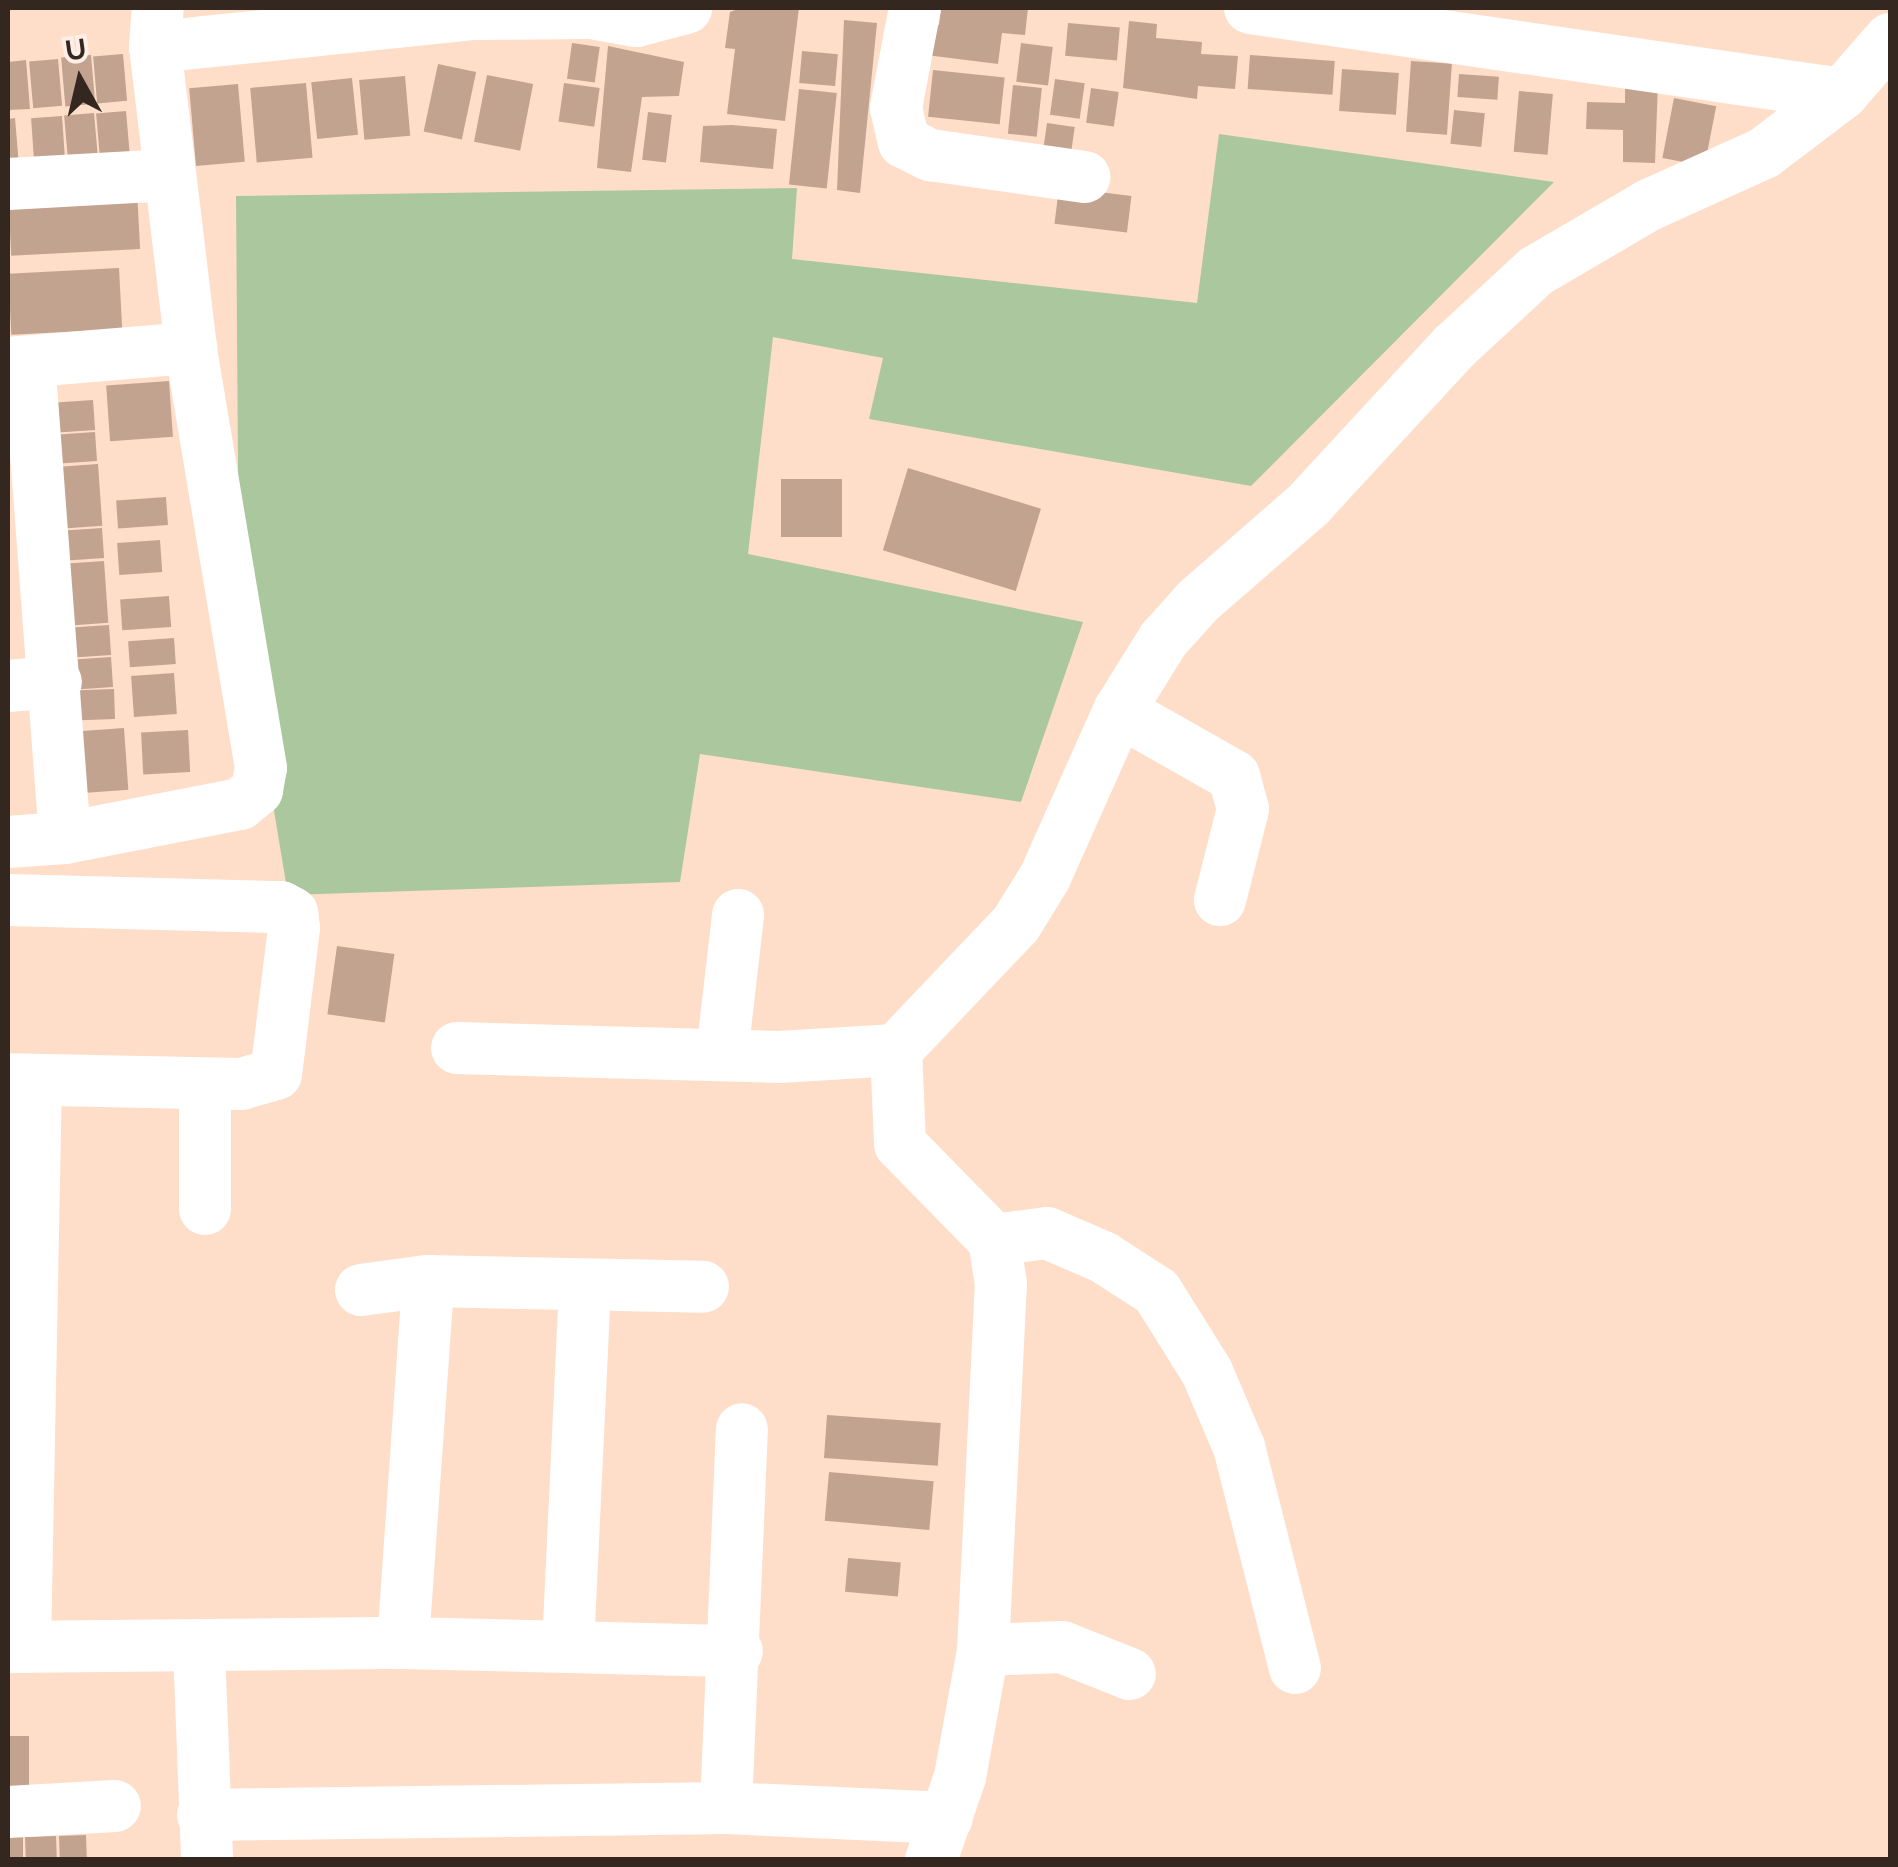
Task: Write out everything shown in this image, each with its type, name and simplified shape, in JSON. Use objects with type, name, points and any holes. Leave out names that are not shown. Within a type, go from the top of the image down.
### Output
[{"type":"street","points":[[8,842],[65,838],[240,804],[257,790],[262,768],[191,348],[156,27],[474,10],[591,13],[636,21],[686,8]]},
{"type":"street","points":[[915,8],[896,108],[904,142],[930,154],[1084,177]]},
{"type":"street","points":[[1250,8],[1842,94]]},
{"type":"street","points":[[457,1048],[722,1054],[896,1050],[1016,924],[1045,877],[1118,712],[1163,640],[1198,601],[1309,504],[1455,346],[1536,270],[1649,205],[1764,154],[1842,94],[1890,38]]},
{"type":"street","points":[[8,184],[170,175]]},
{"type":"street","points":[[65,838],[32,684],[18,362],[191,348]]},
{"type":"street","points":[[1118,712],[1234,776],[1243,809],[1220,900]]},
{"type":"street","points":[[8,900],[281,907],[292,914],[280,1068],[256,1081],[204,1084],[22,1079],[16,1647],[403,1644],[736,1651]]},
{"type":"street","points":[[722,1054],[738,915]]},
{"type":"street","points":[[199,1648],[205,1837],[726,1808],[939,1839],[984,1650],[1001,1284],[994,1240],[900,1144],[896,1050]]},
{"type":"street","points":[[204,1084],[205,1209]]},
{"type":"street","points":[[994,1240],[1047,1233],[1157,1292],[1207,1372],[1239,1447],[1295,1668]]},
{"type":"street","points":[[403,1644],[428,1280]]},
{"type":"street","points":[[361,1290],[428,1280],[703,1287]]},
{"type":"street","points":[[568,1647],[586,1287]]},
{"type":"street","points":[[726,1808],[736,1651],[742,1430]]},
{"type":"street","points":[[984,1650],[1062,1647],[1130,1674]]},
{"type":"street","points":[[8,1812],[115,1806]]},
{"type":"green space","points":[[1219,134],[1554,182],[1251,486],[869,419],[883,358],[773,337],[748,554],[1083,622],[1021,802],[700,754],[680,882],[288,895],[239,600],[236,196],[797,188],[792,259],[1197,303]]},
{"type":"building","points":[[740,8],[799,8],[785,121],[727,114],[735,49],[725,48],[730,12]]},
{"type":"building","points":[[941,8],[1028,8],[1025,35],[1002,33],[998,64],[926,55],[930,25],[939,25]]},
{"type":"building","points":[[844,20],[877,23],[860,193],[837,190]]},
{"type":"building","points":[[1129,21],[1157,24],[1156,38],[1202,42],[1201,54],[1238,56],[1235,89],[1198,86],[1197,99],[1123,88]]},
{"type":"building","points":[[1068,23],[1120,28],[1117,60],[1065,56]]},
{"type":"building","points":[[572,43],[600,47],[595,83],[567,79]]},
{"type":"building","points":[[1021,43],[1053,47],[1048,86],[1016,82]]},
{"type":"building","points":[[608,46],[684,62],[679,96],[642,97],[631,172],[597,168]]},
{"type":"building","points":[[802,51],[838,54],[835,86],[799,83]]},
{"type":"building","points":[[123,54],[127,101],[97,103],[93,57]]},
{"type":"building","points":[[91,55],[95,104],[65,106],[61,58]]},
{"type":"building","points":[[1250,55],[1335,61],[1332,95],[1248,89]]},
{"type":"building","points":[[58,59],[62,106],[33,108],[29,62]]},
{"type":"building","points":[[26,60],[30,109],[8,110],[8,62]]},
{"type":"building","points":[[1411,61],[1452,64],[1447,135],[1406,132]]},
{"type":"building","points":[[438,64],[476,72],[462,140],[424,131]]},
{"type":"building","points":[[1342,69],[1399,73],[1396,115],[1339,111]]},
{"type":"building","points":[[933,70],[1005,78],[1000,124],[928,117]]},
{"type":"building","points":[[1459,74],[1499,77],[1497,100],[1457,97]]},
{"type":"building","points":[[487,75],[533,84],[520,151],[474,142]]},
{"type":"building","points":[[405,76],[410,136],[364,140],[359,80]]},
{"type":"building","points":[[352,78],[358,135],[317,139],[311,82]]},
{"type":"building","points":[[1055,79],[1085,83],[1080,119],[1050,115]]},
{"type":"building","points":[[1625,82],[1658,83],[1655,163],[1623,162],[1623,130],[1586,129],[1587,102],[1625,103]]},
{"type":"building","points":[[306,83],[313,158],[257,163],[250,88]]},
{"type":"building","points":[[564,83],[600,88],[594,127],[559,122]]},
{"type":"building","points":[[238,84],[245,162],[196,166],[189,88]]},
{"type":"building","points":[[1013,85],[1042,88],[1037,137],[1008,134]]},
{"type":"building","points":[[1091,88],[1119,92],[1114,127],[1086,123]]},
{"type":"building","points":[[799,89],[837,93],[827,188],[789,184]]},
{"type":"building","points":[[1519,91],[1553,94],[1548,155],[1514,152]]},
{"type":"building","points":[[1674,98],[1716,106],[1705,166],[1662,158]]},
{"type":"building","points":[[1454,110],[1485,113],[1481,147],[1450,144]]},
{"type":"building","points":[[126,111],[130,159],[100,161],[96,114]]},
{"type":"building","points":[[648,112],[672,115],[666,163],[642,160]]},
{"type":"building","points":[[94,113],[98,161],[68,163],[64,116]]},
{"type":"building","points":[[62,116],[65,164],[34,166],[31,118]]},
{"type":"building","points":[[15,118],[19,166],[8,167],[8,119]]},
{"type":"building","points":[[1047,123],[1075,127],[1071,156],[1043,152]]},
{"type":"building","points":[[703,126],[777,129],[773,169],[700,162]]},
{"type":"building","points":[[1059,187],[1131,196],[1127,233],[1054,224]]},
{"type":"building","points":[[137,190],[140,249],[11,256],[8,197]]},
{"type":"building","points":[[119,268],[122,329],[11,335],[8,274]]},
{"type":"building","points":[[169,381],[173,437],[110,441],[106,385]]},
{"type":"building","points":[[93,400],[95,430],[47,433],[45,403]]},
{"type":"building","points":[[95,432],[97,461],[49,464],[47,435]]},
{"type":"building","points":[[98,464],[102,526],[53,529],[49,467]]},
{"type":"building","points":[[908,468],[1041,509],[1016,591],[883,550]]},
{"type":"building","points":[[781,479],[842,479],[842,537],[781,537]]},
{"type":"building","points":[[166,497],[168,525],[118,528],[116,500]]},
{"type":"building","points":[[102,528],[104,558],[56,561],[54,531]]},
{"type":"building","points":[[160,540],[162,572],[119,575],[117,543]]},
{"type":"building","points":[[104,561],[108,623],[60,626],[56,564]]},
{"type":"building","points":[[169,596],[171,627],[122,630],[120,599]]},
{"type":"building","points":[[109,625],[111,655],[63,658],[61,628]]},
{"type":"building","points":[[174,638],[176,664],[130,667],[128,641]]},
{"type":"building","points":[[111,657],[113,687],[65,690],[63,660]]},
{"type":"building","points":[[174,673],[177,714],[134,717],[131,676]]},
{"type":"building","points":[[114,689],[115,719],[66,721],[65,691]]},
{"type":"building","points":[[124,728],[128,790],[76,793],[72,732]]},
{"type":"building","points":[[188,730],[190,772],[143,774],[141,732]]},
{"type":"building","points":[[337,946],[394,954],[385,1022],[327,1014]]},
{"type":"building","points":[[827,1415],[941,1423],[938,1466],[824,1458]]},
{"type":"building","points":[[829,1472],[934,1481],[929,1530],[825,1521]]},
{"type":"building","points":[[848,1558],[901,1563],[898,1596],[845,1592]]},
{"type":"building","points":[[8,1736],[29,1736],[29,1793],[8,1793]]},
{"type":"building","points":[[86,1835],[87,1860],[60,1860],[59,1836]]},
{"type":"building","points":[[56,1836],[57,1860],[26,1860],[25,1837]]},
{"type":"building","points":[[8,1837],[23,1837],[23,1860],[8,1860]]}]
